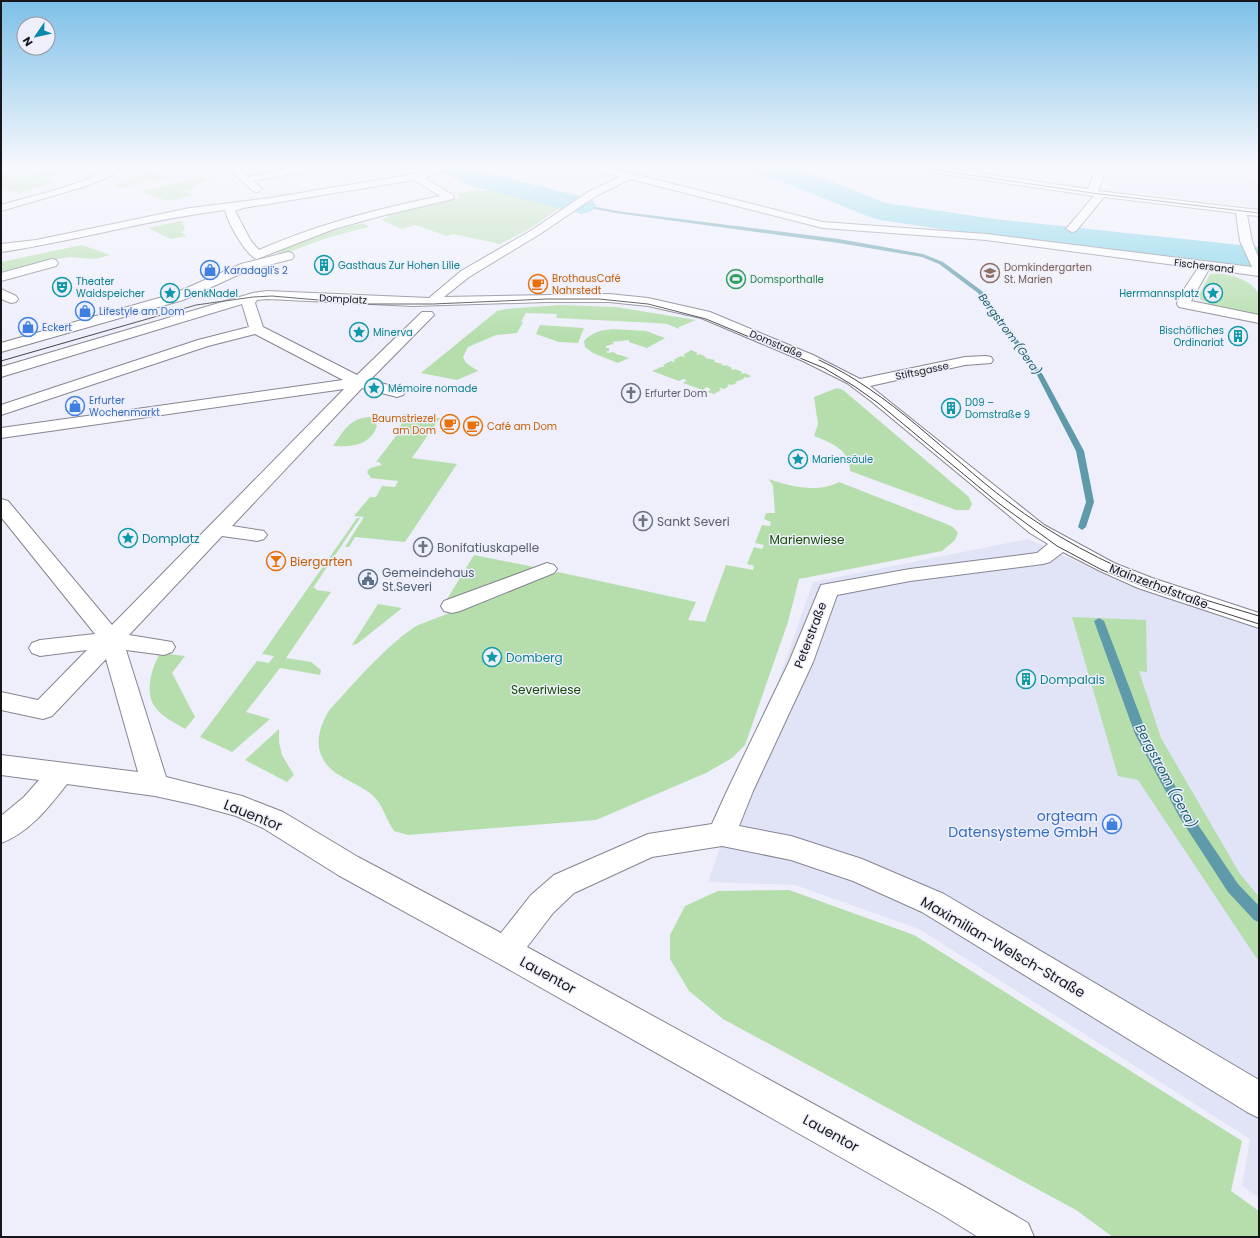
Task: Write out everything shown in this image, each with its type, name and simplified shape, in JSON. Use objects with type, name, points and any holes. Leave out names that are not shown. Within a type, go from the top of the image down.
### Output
[{"type":"street","points":[[1,248],[36,243],[124,225]]},
{"type":"street","points":[[237,225],[246,242],[261,262]]},
{"type":"street","points":[[257,329],[248,302],[249,288],[261,262],[335,225]]},
{"type":"street","points":[[1,701],[43,710],[359,382],[429,303],[465,274],[546,225]]},
{"type":"street","name":"Fischersand","points":[[822,225],[986,237],[1066,246],[1205,266],[1258,268]]},
{"type":"street","points":[[1072,230],[1076,225]]},
{"type":"street","points":[[1243,225],[1249,249],[1258,268]]},
{"type":"street","points":[[1,348],[178,297],[234,271],[261,262],[288,256]]},
{"type":"street","points":[[1,277],[52,263]]},
{"type":"street","points":[[1205,266],[1186,297],[1184,304],[1259,319]]},
{"type":"street","points":[[249,288],[267,287]]},
{"type":"street","name":"Domplatz","points":[[1,372],[249,288],[284,295],[429,303]]},
{"type":"street","name":"Domstraße","points":[[429,303],[572,297],[620,298],[685,310],[718,320],[832,369],[858,384],[1008,506],[1038,529],[1061,543]]},
{"type":"street","points":[[136,310],[155,322]]},
{"type":"street","points":[[1,410],[203,343],[257,329],[359,382],[397,392]]},
{"type":"street","name":"Stiftsgasse","points":[[858,384],[965,361],[986,360]]},
{"type":"street","points":[[1,433],[359,382]]},
{"type":"street","points":[[1,505],[112,640],[155,785]]},
{"type":"street","points":[[217,530],[257,535]]},
{"type":"street","name":"Peterstraße","points":[[722,834],[740,791],[801,662],[828,590],[910,575],[1043,558],[1061,543]]},
{"type":"street","name":"Mainzerhofstraße","points":[[1061,543],[1107,567],[1145,583],[1259,621]]},
{"type":"street","points":[[452,606],[547,569]]},
{"type":"street","points":[[40,648],[112,640],[164,647]]},
{"type":"street","points":[[1,765],[60,774],[35,806],[1,831]]},
{"type":"street","name":"Lauentor","points":[[60,774],[155,785],[196,794],[242,808],[274,820],[348,866],[505,951],[1014,1237]]},
{"type":"street","name":"Maximilian-Welsch-Straße","points":[[505,951],[542,904],[564,884],[648,846],[722,834],[791,848],[862,872],[932,903],[1259,1100]]},
{"type":"shaded area","points":[[1028,539],[1116,580],[1259,629],[1259,1198],[1242,1186],[1250,1139],[919,929],[795,885],[708,882],[813,582]]},
{"type":"green space","points":[[163,225],[183,225],[185,230],[181,232],[187,236],[171,239],[148,228]]},
{"type":"green space","points":[[355,225],[365,225],[369,227],[325,239],[284,255],[274,251],[323,233]]},
{"type":"green space","points":[[392,225],[536,225],[500,244],[453,234],[447,236],[415,225],[402,229]]},
{"type":"green space","points":[[82,245],[110,255],[95,259],[69,257],[1,271],[1,262]]},
{"type":"green space","points":[[1210,274],[1223,274],[1239,278],[1252,285],[1259,296],[1259,315],[1218,307],[1203,301],[1198,297]]},
{"type":"green space","points":[[560,305],[616,307],[696,320],[679,327],[679,329],[667,324],[556,318],[557,314],[526,313],[517,333],[496,335],[468,347],[463,357],[466,363],[478,371],[457,380],[421,373],[497,311]]},
{"type":"green space","points":[[540,325],[584,328],[578,343],[559,342],[536,334]]},
{"type":"green space","points":[[613,329],[646,331],[665,338],[647,348],[629,342],[629,340],[612,342],[614,344],[606,346],[606,348],[609,348],[609,351],[606,352],[613,352],[629,358],[618,363],[593,353],[585,347],[584,341],[590,335]]},
{"type":"green space","points":[[691,350],[698,353],[696,354],[698,355],[700,354],[706,357],[705,358],[715,360],[714,362],[723,364],[723,366],[726,365],[733,370],[735,369],[743,374],[745,373],[751,376],[735,382],[737,383],[731,385],[729,384],[727,386],[729,386],[724,389],[719,389],[721,390],[714,394],[708,392],[711,389],[706,387],[703,390],[683,383],[687,380],[683,379],[679,381],[652,371],[665,366],[663,365],[671,361],[674,362],[675,361],[673,360],[681,356],[685,356],[683,355]]},
{"type":"green space","points":[[837,388],[843,390],[969,497],[972,504],[969,510],[956,510],[850,471],[847,457],[843,452],[833,444],[814,436],[818,424],[814,397]]},
{"type":"green space","points":[[404,414],[440,418],[412,458],[457,464],[405,542],[355,537],[349,547],[345,547],[364,517],[354,516],[370,497],[376,497],[382,486],[395,487],[398,481],[371,478],[367,472],[370,468],[382,465],[379,462],[376,462],[396,436],[402,422],[400,419]]},
{"type":"green space","points":[[370,417],[374,419],[377,426],[370,438],[359,444],[333,446],[348,426],[357,420]]},
{"type":"green space","points":[[769,479],[804,488],[822,487],[839,482],[944,523],[953,527],[958,533],[955,540],[942,551],[799,579],[788,622],[745,745],[732,758],[706,773],[596,820],[408,835],[394,831],[378,801],[370,793],[343,778],[326,764],[320,752],[319,735],[327,714],[369,667],[399,639],[418,625],[558,572],[696,602],[688,620],[705,622],[726,565],[753,570],[754,566],[747,564],[754,547],[762,549],[764,545],[755,543],[762,525],[770,526],[771,522],[764,519],[766,513],[775,513],[773,486]]},
{"type":"green space","points":[[357,518],[360,518],[313,588],[316,588],[316,590],[331,592],[286,658],[311,662],[321,670],[320,675],[280,668],[246,712],[270,719],[232,752],[200,737],[257,661],[269,663],[274,656],[262,654]]},
{"type":"green space","points":[[474,555],[539,568],[450,602],[447,599]]},
{"type":"green space","points":[[378,604],[402,608],[357,644],[352,645]]},
{"type":"green space","points":[[1072,617],[1146,620],[1147,672],[1139,671],[1161,738],[1240,874],[1259,897],[1259,962],[1138,780],[1118,776]]},
{"type":"green space","points":[[160,653],[185,656],[172,673],[195,717],[185,729],[168,719],[155,707],[152,701],[150,694],[150,680]]},
{"type":"green space","points":[[279,729],[279,742],[282,755],[294,775],[287,782],[245,760]]},
{"type":"green space","points":[[789,890],[914,935],[1242,1141],[1231,1191],[1259,1211],[1259,1237],[1113,1237],[1076,1210],[723,1019],[689,991],[670,959],[670,935],[685,906],[718,891]]},
{"type":"waterway","name":"Bergstrom (Gera)","points":[[714,225],[839,241],[923,256],[941,263],[980,292],[1040,375],[1080,451],[1090,502],[1082,527]]},
{"type":"waterway","points":[[973,225],[1259,257]]},
{"type":"waterway","name":"Bergstrom (Gera)","points":[[1099,621],[1141,734],[1184,814],[1233,888],[1259,916]]},
{"type":"tram line","points":[[1,361],[196,305],[253,297],[272,296],[364,304],[433,304],[547,299],[599,299],[648,304],[706,319],[824,368],[854,386],[878,403],[997,502],[1057,546],[1102,570],[1156,591],[1259,624]]},
{"type":"tram line","points":[[819,360],[870,389],[917,425],[984,483],[1042,526],[1099,558],[1138,576],[1195,597],[1259,616]]},
{"type":"place","name":"Gasthaus Zur Hohen Lilie","points":[[324,265]]},
{"type":"place","name":"Karadagli's 2","points":[[210,270]]},
{"type":"place","name":"Domkindergarten St. Marien","points":[[990,273]]},
{"type":"place","name":"Domsporthalle","points":[[736,279]]},
{"type":"place","name":"BrothausCafé Nahrstedt","points":[[538,284]]},
{"type":"place","name":"Theater Waidspeicher","points":[[62,287]]},
{"type":"place","name":"DenkNadel","points":[[170,293]]},
{"type":"place","name":"Herrmannsplatz","points":[[1213,293]]},
{"type":"place","name":"Lifestyle am Dom","points":[[85,311]]},
{"type":"place","name":"Eckert","points":[[28,327]]},
{"type":"place","name":"Minerva","points":[[359,332]]},
{"type":"place","name":"Bischöfliches Ordinariat","points":[[1238,336]]},
{"type":"place","name":"Mémoire nomade","points":[[374,388]]},
{"type":"place","name":"Erfurter Dom","points":[[631,393]]},
{"type":"place","name":"Erfurter Wochenmarkt","points":[[75,406]]},
{"type":"place","name":"D09 – Domstraße 9","points":[[951,408]]},
{"type":"place","name":"Baumstriezel am Dom","points":[[450,424]]},
{"type":"place","name":"Café am Dom","points":[[473,426]]},
{"type":"place","name":"Mariensäule","points":[[798,459]]},
{"type":"place","name":"Sankt Severi","points":[[643,521]]},
{"type":"place","name":"Domplatz","points":[[128,538]]},
{"type":"place","name":"Bonifatiuskapelle","points":[[423,547]]},
{"type":"place","name":"Biergarten","points":[[276,561]]},
{"type":"place","name":"Gemeindehaus St.Severi","points":[[368,579]]},
{"type":"place","name":"Domberg","points":[[492,657]]},
{"type":"place","name":"Dompalais","points":[[1026,679]]},
{"type":"place","name":"orgteam Datensysteme GmbH","points":[[1112,824]]},
{"type":"park label","name":"Marienwiese","points":[[807,539]]},
{"type":"park label","name":"Severiwiese","points":[[546,689]]}]
